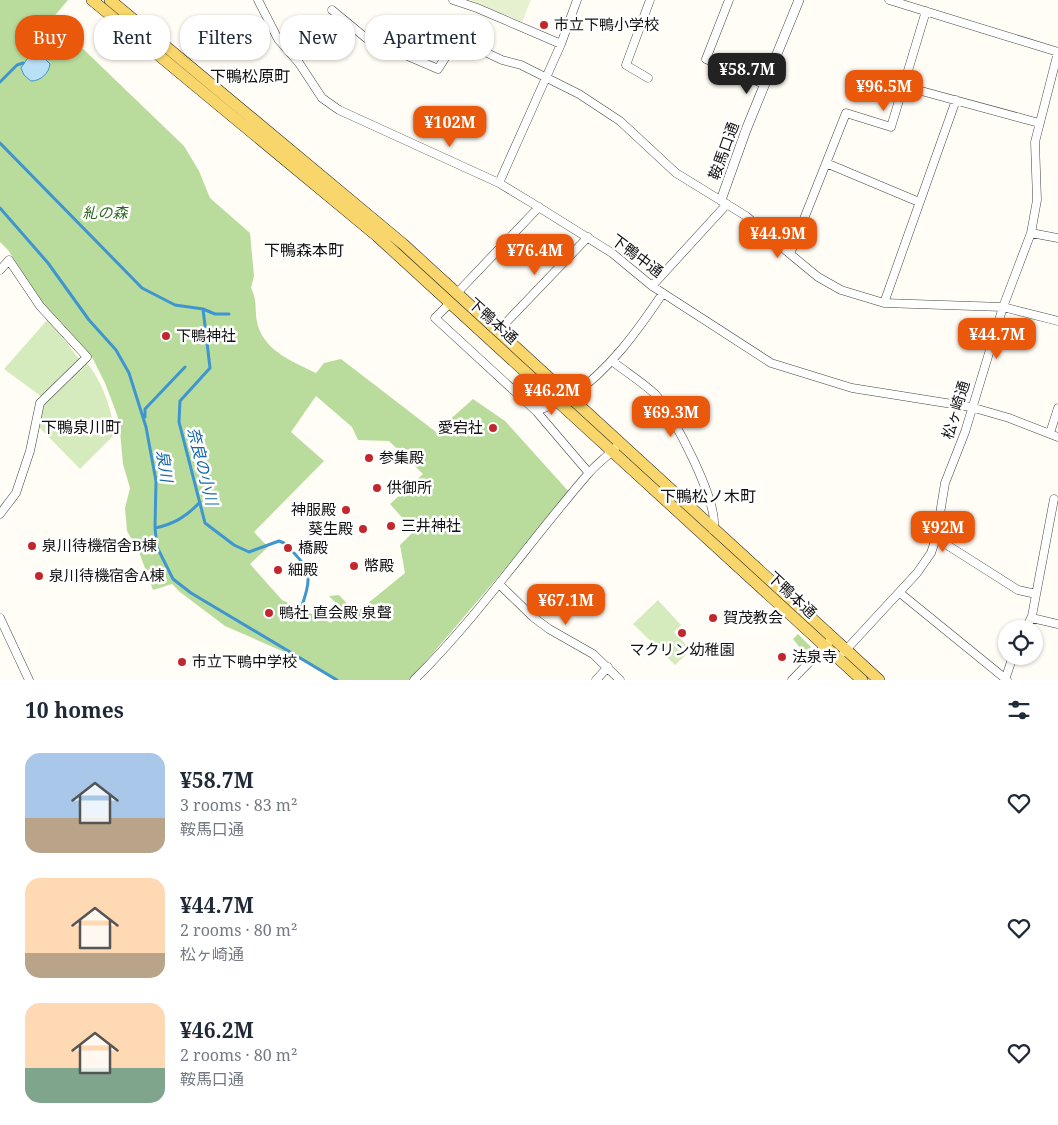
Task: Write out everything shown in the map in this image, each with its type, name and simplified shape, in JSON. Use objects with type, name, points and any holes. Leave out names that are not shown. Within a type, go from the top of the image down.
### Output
[{"type":"main road","name":"下鴨本通","points":[[92,0],[377,236],[498,331],[570,397],[616,446]]},
{"type":"main road","name":"下鴨本通","points":[[110,0],[344,194],[559,401],[616,446],[842,654],[879,680]]},
{"type":"main road","name":"下鴨本通","points":[[842,654],[862,680]]},
{"type":"street","name":"下鴨中通","points":[[258,0],[272,31],[299,63],[322,98],[339,110],[499,183],[588,237],[612,253],[652,286],[774,364],[852,388],[971,407],[1054,435]]},
{"type":"street","points":[[453,0],[477,8],[561,44]]},
{"type":"street","points":[[499,183],[561,44],[578,0]]},
{"type":"street","points":[[648,78],[626,65],[650,0]]},
{"type":"street","points":[[729,0],[706,58],[764,84]]},
{"type":"street","name":"鞍馬口通","points":[[652,286],[724,202],[764,84],[800,0]]},
{"type":"street","points":[[889,0],[1058,52]]},
{"type":"street","points":[[332,10],[366,38],[438,69],[457,39],[502,60],[521,65],[579,94],[620,121],[676,174],[746,216],[818,277],[841,290],[884,303],[1003,307],[1058,321]]},
{"type":"street","points":[[790,254],[846,112],[891,128],[926,11]]},
{"type":"street","name":"松ヶ崎通","points":[[842,654],[900,593],[931,554],[936,538],[945,484],[965,432],[971,407],[1003,307],[1031,233],[1036,200],[1035,142],[1058,52]]},
{"type":"street","points":[[903,86],[1039,123]]},
{"type":"street","points":[[884,303],[956,100]]},
{"type":"street","points":[[826,163],[919,202]]},
{"type":"street","points":[[539,207],[435,318],[536,411],[589,473]]},
{"type":"street","points":[[1031,233],[1058,238]]},
{"type":"street","points":[[498,331],[588,237]]},
{"type":"street","points":[[0,270],[9,260],[40,306],[87,357],[40,403],[30,451],[16,493],[0,514]]},
{"type":"street","points":[[536,411],[570,397],[612,361],[644,322],[663,293]]},
{"type":"street","points":[[612,361],[656,395],[680,431],[715,516],[710,532]]},
{"type":"street","points":[[1054,435],[1058,408]]},
{"type":"street","points":[[414,680],[433,662],[499,584],[589,473],[616,446]]},
{"type":"street","points":[[1054,498],[1032,618],[1058,624]]},
{"type":"street","points":[[936,538],[1011,586],[1036,594]]},
{"type":"street","points":[[499,584],[549,629],[594,654],[620,680]]},
{"type":"street","points":[[900,593],[1006,680],[1010,665]]},
{"type":"street","points":[[0,618],[29,680]]},
{"type":"street","points":[[792,680],[829,642]]},
{"type":"street","points":[[596,680],[608,667]]},
{"type":"green space","name":"糺の森","points":[[0,0],[68,0],[55,15],[15,15],[15,60],[84,60],[84,50],[184,146],[199,171],[210,198],[250,233],[254,276],[251,288],[258,326],[267,343],[290,360],[316,373],[324,363],[341,359],[436,432],[473,399],[505,421],[570,493],[410,680],[334,680],[298,658],[225,626],[172,584],[153,590],[139,552],[127,531],[125,508],[130,488],[123,464],[119,420],[105,383],[91,355],[43,304],[8,250],[0,242]],"holes":[[[316,396],[352,427],[358,440],[389,441],[423,474],[390,504],[414,531],[400,545],[405,573],[356,613],[339,595],[329,596],[343,610],[331,623],[282,600],[250,564],[268,547],[254,532],[324,461],[291,432]]]},
{"type":"green space","points":[[470,0],[531,0],[522,22]]},
{"type":"green space","points":[[48,319],[80,360],[42,397],[4,369]]},
{"type":"green space","points":[[86,362],[97,377],[105,396],[115,434],[80,469],[37,425],[42,403]]},
{"type":"green space","points":[[658,600],[681,625],[674,632],[691,650],[675,665],[633,624]]},
{"type":"green space","points":[[798,634],[811,647],[805,654],[793,639]]},
{"type":"water","points":[[26,60],[46,60],[50,64],[44,76],[38,80],[31,81],[24,75],[21,68]]},
{"type":"waterway","points":[[0,82],[17,65],[23,63]]},
{"type":"waterway","name":"奈良の小川","points":[[0,143],[142,288],[175,305],[203,309],[210,368],[180,401],[179,422],[205,523],[234,545],[249,552],[279,541],[284,543]]},
{"type":"waterway","name":"泉川","points":[[0,208],[48,263],[89,320],[116,350],[129,373],[146,427],[156,481],[155,528],[157,547],[173,579],[191,593],[337,680]]},
{"type":"waterway","points":[[203,309],[215,314],[229,314]]},
{"type":"waterway","points":[[145,417],[145,409],[185,367]]},
{"type":"waterway","name":"奈良の小川","points":[[155,528],[179,519],[200,502]]},
{"type":"waterway","points":[[294,553],[304,566],[308,579],[301,608]]},
{"type":"place","name":"市立下鴨小学校","points":[[544,25]]},
{"type":"place","name":"下鴨神社","points":[[166,336]]},
{"type":"place","name":"愛宕社","points":[[493,428]]},
{"type":"place","name":"参集殿","points":[[369,458]]},
{"type":"place","name":"供御所","points":[[377,488]]},
{"type":"place","name":"神服殿","points":[[346,510]]},
{"type":"place","name":"三井神社","points":[[391,526]]},
{"type":"place","name":"葵生殿","points":[[363,529]]},
{"type":"place","name":"泉川待機宿舎B棟","points":[[32,546]]},
{"type":"place","name":"橋殿","points":[[288,548]]},
{"type":"place","name":"幣殿","points":[[354,566]]},
{"type":"place","name":"細殿","points":[[278,570]]},
{"type":"place","name":"泉川待機宿舎A棟","points":[[39,576]]},
{"type":"place","name":"鴨社 直会殿 泉聲","points":[[269,613]]},
{"type":"place","name":"賀茂教会","points":[[713,618]]},
{"type":"place","name":"マクリン幼稚園","points":[[682,633]]},
{"type":"place","name":"法泉寺","points":[[782,657]]},
{"type":"place","name":"市立下鴨中学校","points":[[182,662]]},
{"type":"district","name":"下鴨松原町","points":[[250,76]]},
{"type":"district","name":"下鴨森本町","points":[[304,250]]},
{"type":"district","name":"下鴨泉川町","points":[[81,427]]},
{"type":"district","name":"下鴨松ノ木町","points":[[708,496]]}]
